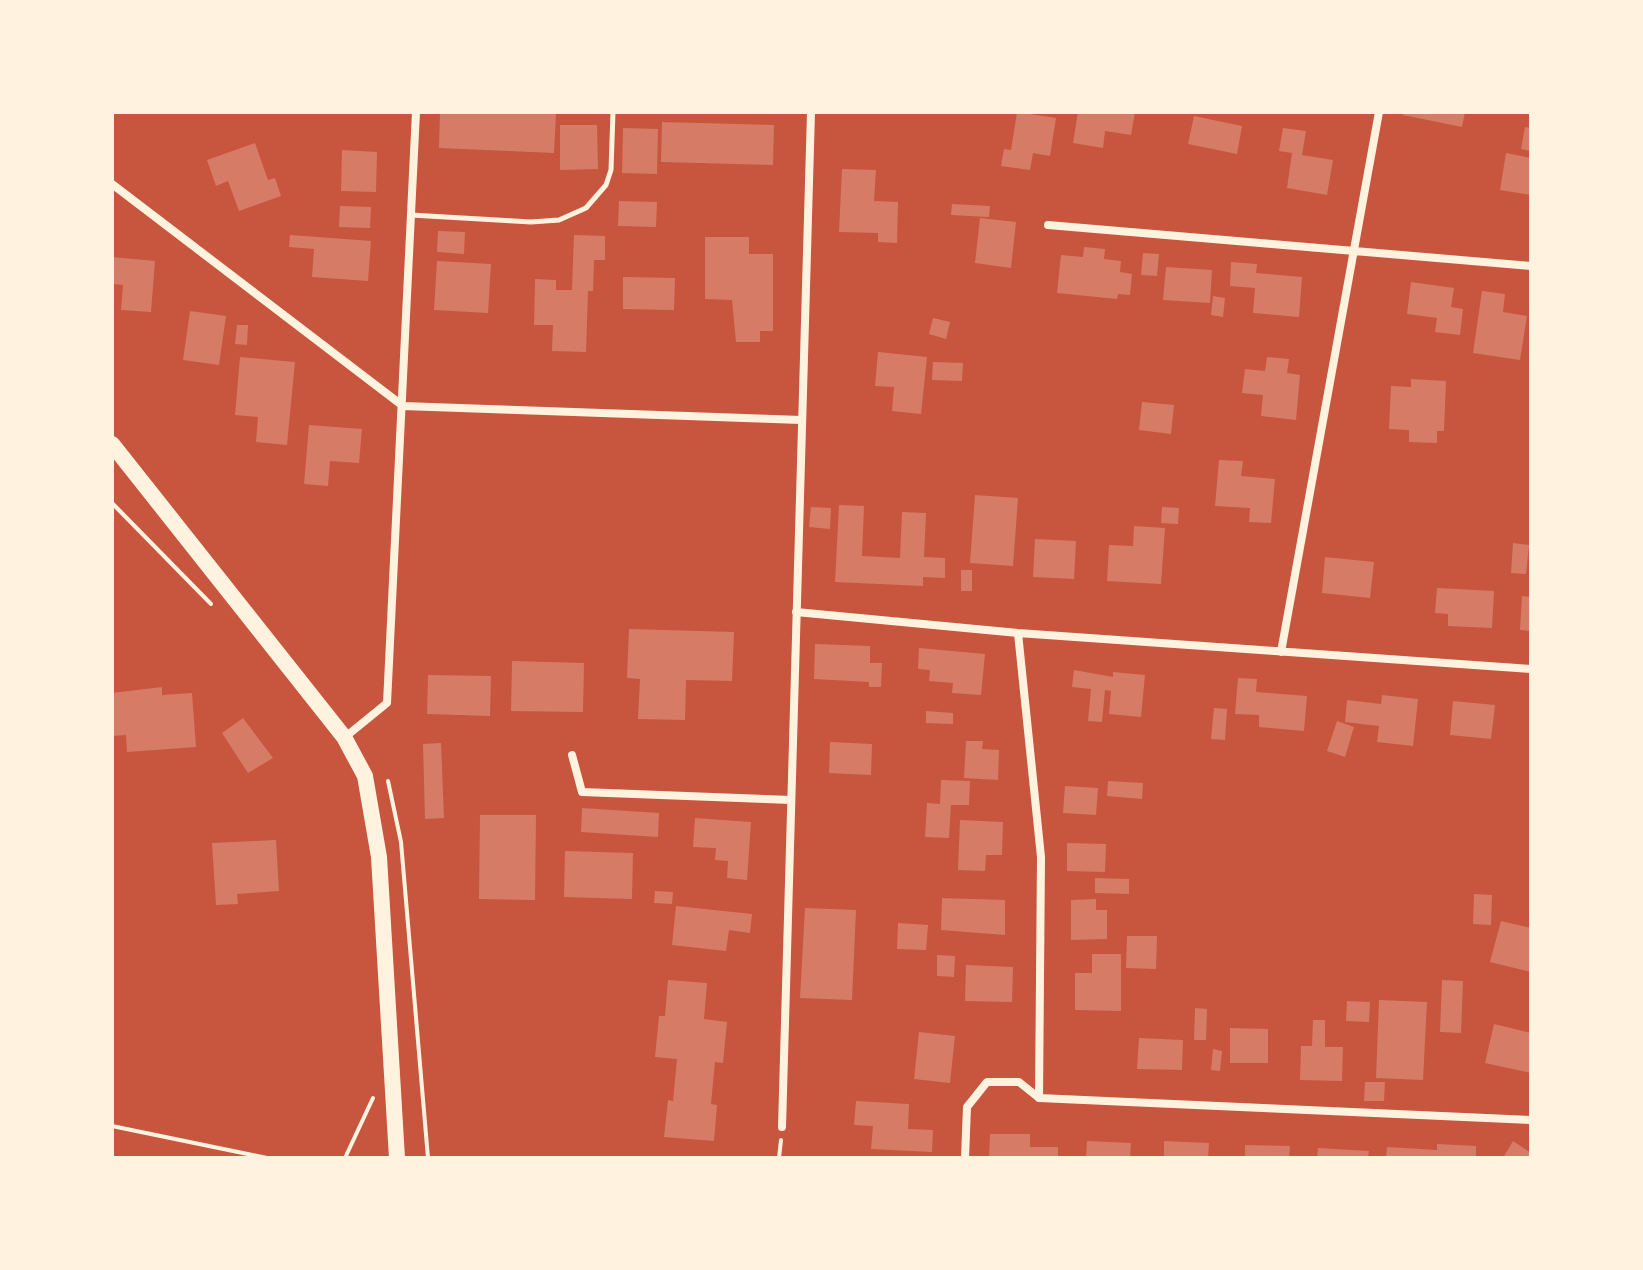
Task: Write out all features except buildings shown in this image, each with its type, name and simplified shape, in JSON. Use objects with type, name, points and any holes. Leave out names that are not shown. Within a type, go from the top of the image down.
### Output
[{"type":"main road","points":[[112,444],[344,739],[365,776],[379,857],[397,1158]]},
{"type":"street","points":[[344,739],[387,703],[416,112]]},
{"type":"street","points":[[782,1127],[811,112]]},
{"type":"street","points":[[1281,652],[1379,112]]},
{"type":"street","points":[[112,184],[403,406],[801,420]]},
{"type":"street","points":[[1048,225],[1531,266]]},
{"type":"street","points":[[796,612],[1018,633],[1531,669]]},
{"type":"street","points":[[1018,633],[1041,857],[1039,1098]]},
{"type":"street","points":[[572,755],[582,792],[791,800]]},
{"type":"street","points":[[965,1158],[967,1107],[987,1082],[1019,1082],[1039,1098],[1531,1120]]},
{"type":"lane","points":[[411,215],[531,222],[559,220],[586,208],[606,185],[611,170],[613,112]]},
{"type":"path","points":[[112,503],[213,607]]},
{"type":"path","points":[[345,1158],[374,1095]]},
{"type":"path","points":[[112,1126],[267,1158]]}]
